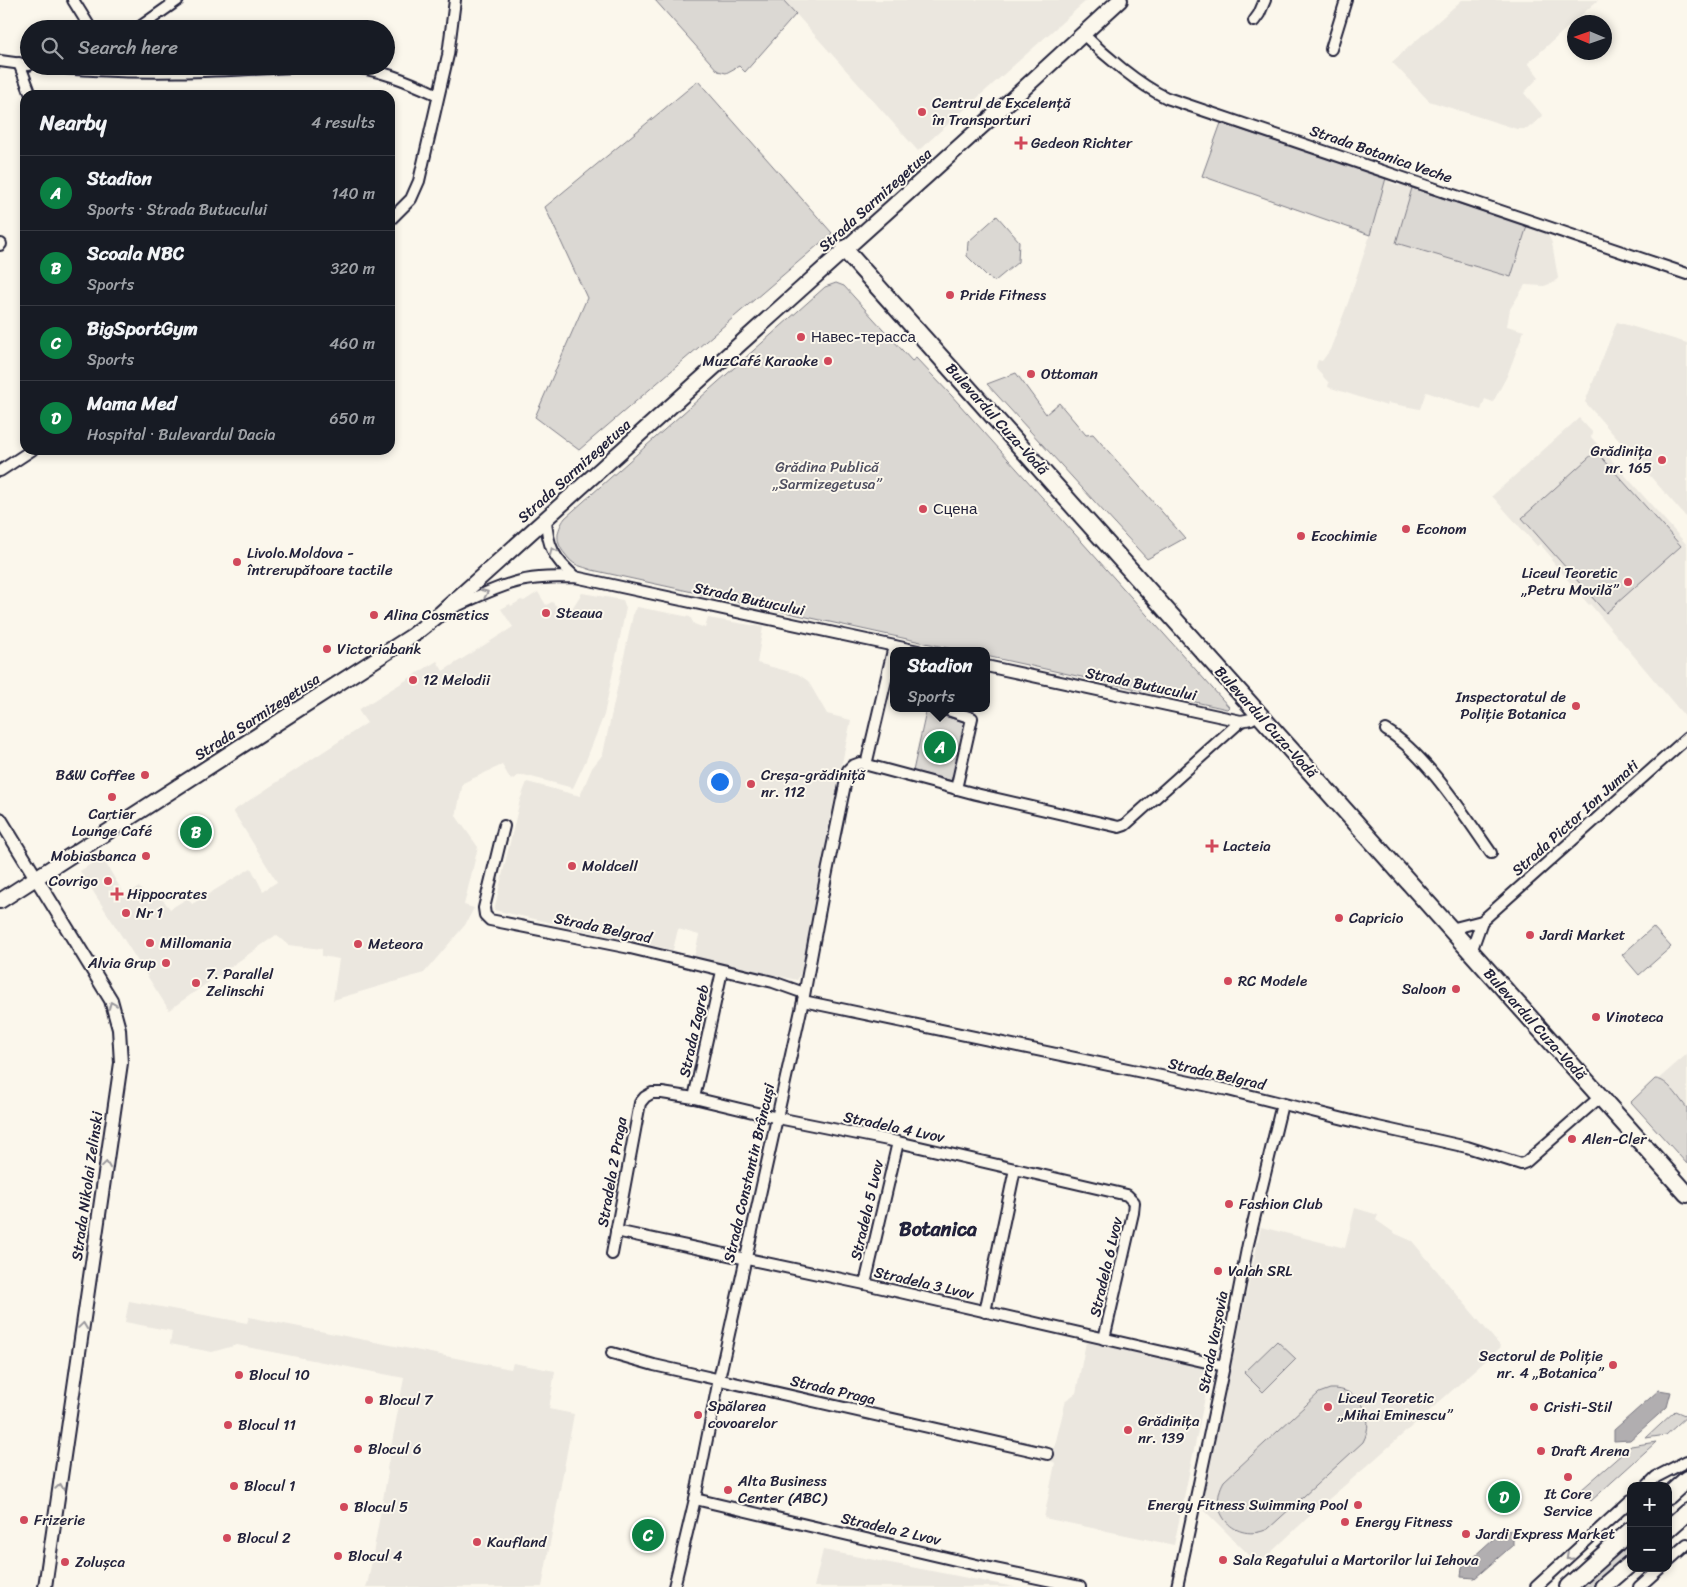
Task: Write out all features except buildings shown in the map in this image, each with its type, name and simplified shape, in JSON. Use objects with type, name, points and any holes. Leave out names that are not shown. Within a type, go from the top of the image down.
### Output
[{"type":"main road","name":"Strada Sarmizegetusa","points":[[0,901],[395,646],[441,613],[1021,92],[1082,33],[1120,0]]},
{"type":"main road","name":"Bulevardul Cuza-Vodă","points":[[844,249],[1687,1194]]},
{"type":"main road","points":[[1672,1492],[1687,1479]]},
{"type":"main road","points":[[1670,1527],[1687,1512]]},
{"type":"main road","points":[[1568,1587],[1627,1534]]},
{"type":"main road","points":[[1604,1587],[1627,1566]]},
{"type":"street","points":[[73,0],[85,20]]},
{"type":"street","points":[[150,20],[178,0]]},
{"type":"street","points":[[395,215],[406,205],[416,190],[423,166],[448,55],[455,0]]},
{"type":"street","points":[[1254,21],[1265,0]]},
{"type":"street","points":[[1331,49],[1346,0]]},
{"type":"street","name":"Strada Botanica Veche","points":[[1082,33],[1105,54],[1167,98],[1687,274]]},
{"type":"street","points":[[0,61],[20,64]]},
{"type":"street","points":[[26,75],[30,90]]},
{"type":"street","points":[[391,75],[438,95]]},
{"type":"street","points":[[0,471],[24,455]]},
{"type":"street","points":[[546,518],[547,535],[552,552],[562,566],[574,577]]},
{"type":"street","name":"Strada Butucului","points":[[441,613],[492,590],[521,581],[538,578],[574,577],[899,647]]},
{"type":"street","points":[[890,663],[866,765],[956,789],[1119,827],[1125,825],[1241,721],[1251,719],[1259,714]]},
{"type":"street","name":"Strada Butucului","points":[[990,667],[1241,721]]},
{"type":"street","points":[[954,712],[972,718],[956,789]]},
{"type":"street","points":[[1386,730],[1400,740],[1424,765],[1451,797],[1492,853]]},
{"type":"street","name":"Strada Pictor Ion Jumati","points":[[1451,929],[1482,921],[1687,738]]},
{"type":"street","name":"Strada Constantin Brâncuși","points":[[674,1587],[695,1499],[745,1259],[804,997],[846,775],[852,766],[866,765]]},
{"type":"street","name":"Strada Nikolai Zelinski","points":[[0,819],[111,1000],[120,1029],[121,1063],[45,1587]]},
{"type":"street","name":"Strada Belgrad","points":[[504,826],[484,908],[487,918],[630,948],[773,982],[804,997],[1228,1090],[1360,1124],[1459,1145],[1521,1164],[1526,1162],[1600,1097]]},
{"type":"street","points":[[1472,952],[1482,921]]},
{"type":"street","name":"Strada Zagreb","points":[[694,1098],[722,971]]},
{"type":"street","name":"Stradela 4 Lvov","points":[[645,1097],[652,1093],[662,1093],[694,1098],[1121,1193],[1127,1195],[1134,1202]]},
{"type":"street","name":"Stradela 2 Praga","points":[[612,1254],[640,1103],[645,1097]]},
{"type":"street","name":"Strada Varșovia","points":[[1177,1587],[1248,1244],[1282,1104]]},
{"type":"street","name":"Stradela 5 Lvov","points":[[865,1284],[898,1142]]},
{"type":"street","points":[[985,1312],[1015,1169]]},
{"type":"street","name":"Stradela 6 Lvov","points":[[1104,1339],[1134,1213],[1134,1202]]},
{"type":"street","name":"Stradela 3 Lvov","points":[[616,1231],[865,1284],[1224,1366]]},
{"type":"street","name":"Strada Praga","points":[[612,1353],[654,1366],[1048,1454]]},
{"type":"street","points":[[1651,1482],[1656,1477],[1687,1461]]},
{"type":"street","name":"Stradela 2 Lvov","points":[[695,1499],[971,1564],[1080,1587]]},
{"type":"street","points":[[1536,1587],[1627,1504]]},
{"type":"street","points":[[1672,1557],[1687,1544]]},
{"type":"street","points":[[1640,1587],[1656,1572]]},
{"type":"shaded area","name":"Centrul de Excelență în Transporturi","points":[[655,0],[1087,0],[918,151],[796,14],[745,72],[739,66],[726,73],[718,71]]},
{"type":"shaded area","points":[[1462,0],[1598,0],[1581,15],[1567,15],[1567,28],[1528,63],[1539,77],[1524,93],[1543,116],[1527,129],[1517,129],[1429,101],[1392,62]]},
{"type":"shaded area","points":[[1221,123],[1386,178],[1391,183],[1400,186],[1401,183],[1547,232],[1552,243],[1558,278],[1555,282],[1544,286],[1525,285],[1510,309],[1507,326],[1524,331],[1507,376],[1493,402],[1485,399],[1481,410],[1426,392],[1420,409],[1388,403],[1387,406],[1328,387],[1329,383],[1317,370],[1316,366],[1318,360],[1322,361],[1330,350],[1349,300],[1370,235],[1202,176]]},
{"type":"shaded area","name":"Grădinița nr. 165","points":[[1617,322],[1687,343],[1687,518],[1585,402]]},
{"type":"shaded area","name":"Liceul Teoretic „Petru Movilă”","points":[[1579,418],[1593,433],[1591,437],[1687,545],[1687,719],[1551,560],[1552,558],[1540,544],[1537,546],[1492,496]]},
{"type":"shaded area","points":[[538,592],[546,605],[552,602],[567,616],[582,593],[623,600],[626,608],[604,715],[573,788],[524,775],[511,780],[502,765],[463,783],[456,816],[478,847],[464,905],[474,908],[465,925],[424,973],[333,1000],[339,959],[322,956],[322,949],[288,945],[276,935],[169,1010],[80,871],[102,857],[125,896],[139,887],[149,901],[159,898],[170,909],[188,898],[192,904],[251,868],[263,891],[277,882],[233,811],[367,723],[358,710],[437,661],[443,671],[513,627],[501,609],[521,600],[524,601]]},
{"type":"shaded area","points":[[637,607],[690,617],[694,624],[705,628],[708,618],[763,627],[757,663],[798,674],[808,681],[827,714],[851,720],[826,840],[826,851],[815,910],[800,975],[797,980],[694,957],[699,935],[678,929],[673,950],[494,910],[520,800],[527,782],[580,796],[592,768],[603,754],[634,610]]},
{"type":"shaded area","points":[[1687,1054],[1687,1132],[1648,1088]]},
{"type":"shaded area","name":"Liceul Teoretic „Mihai Eminescu”","points":[[1355,1208],[1378,1215],[1376,1220],[1396,1234],[1412,1241],[1501,1347],[1315,1511],[1266,1557],[1260,1566],[1205,1511],[1202,1499],[1261,1227],[1345,1248]]},
{"type":"shaded area","points":[[129,1301],[247,1323],[249,1317],[511,1369],[513,1363],[555,1371],[549,1409],[574,1414],[542,1587],[366,1587],[404,1378],[237,1345],[212,1352],[170,1344],[172,1331],[125,1322]]},
{"type":"shaded area","name":"Grădinița nr. 139","points":[[1086,1342],[1211,1369],[1174,1545],[1044,1518],[1055,1463],[1051,1461],[1066,1400],[1076,1393]]},
{"type":"shaded area","points":[[1659,1390],[1671,1392],[1667,1407],[1630,1440],[1614,1441],[1614,1430]]},
{"type":"shaded area","points":[[1503,1530],[1513,1531],[1513,1545],[1475,1578],[1461,1577],[1462,1567]]},
{"type":"shaded area","points":[[823,1550],[1014,1587],[814,1587]]},
{"type":"green space","points":[[655,0],[783,0],[796,14],[745,72],[739,66],[726,73],[718,71]]},
{"type":"green space","points":[[698,81],[832,233],[579,450],[535,417],[587,298],[545,207]]},
{"type":"green space","points":[[1221,123],[1386,178],[1370,235],[1202,176]]},
{"type":"green space","points":[[1412,188],[1527,226],[1511,277],[1396,243]]},
{"type":"green space","points":[[997,216],[1019,241],[1018,262],[995,281],[991,280],[967,256],[968,242]]},
{"type":"green space","name":"Grădina Publică „Sarmizegetusa”","points":[[836,283],[844,286],[912,361],[916,358],[1229,707],[1227,709],[990,657],[990,647],[944,647],[592,570],[575,564],[569,559],[558,541],[558,532],[565,518],[825,287]]},
{"type":"green space","points":[[1016,373],[1046,414],[1059,403],[1086,435],[1093,434],[1185,538],[1147,559],[987,384]]},
{"type":"green space","points":[[1596,451],[1681,546],[1606,613],[1522,518]]},
{"type":"green space","points":[[926,712],[967,722],[953,781],[913,771]]},
{"type":"green space","points":[[1653,927],[1671,947],[1639,975],[1622,955]]},
{"type":"green space","points":[[1655,1079],[1669,1086],[1687,1108],[1687,1164],[1631,1102]]},
{"type":"green space","points":[[1277,1341],[1296,1359],[1263,1392],[1244,1373]]},
{"type":"green space","points":[[1330,1389],[1349,1393],[1363,1405],[1368,1422],[1363,1442],[1268,1529],[1256,1533],[1235,1529],[1221,1514],[1219,1493],[1224,1481],[1319,1393]]},
{"type":"green space","points":[[1675,1411],[1687,1416],[1666,1435],[1646,1438]]},
{"type":"green space","points":[[1656,1442],[1591,1501],[1581,1490],[1631,1446]]},
{"type":"green space","points":[[1627,1546],[1627,1555],[1590,1587],[1581,1587]]},
{"type":"place","name":"Centrul de Excelență în Transporturi","points":[[922,112]]},
{"type":"place","name":"Gedeon Richter","points":[[1021,143]]},
{"type":"place","name":"Pride Fitness","points":[[950,295]]},
{"type":"place","name":"Навес-терасса","points":[[801,337]]},
{"type":"place","name":"MuzCafé Karaoke","points":[[828,361]]},
{"type":"place","name":"Ottoman","points":[[1031,374]]},
{"type":"place","name":"Grădinița nr. 165","points":[[1662,460]]},
{"type":"place","name":"Сцена","points":[[923,509]]},
{"type":"place","name":"Econom","points":[[1406,529]]},
{"type":"place","name":"Ecochimie","points":[[1301,536]]},
{"type":"place","name":"Livolo.Moldova - întrerupătoare tactile","points":[[237,562]]},
{"type":"place","name":"Liceul Teoretic „Petru Movilă”","points":[[1628,582]]},
{"type":"place","name":"Steaua","points":[[546,613]]},
{"type":"place","name":"Alina Cosmetics","points":[[374,615]]},
{"type":"place","name":"Victoriabank","points":[[327,649]]},
{"type":"place","name":"12 Melodii","points":[[413,680]]},
{"type":"place","name":"Inspectoratul de Poliție Botanica","points":[[1576,706]]},
{"type":"place","name":"Stadion","points":[[940,747]]},
{"type":"place","name":"B&W Coffee","points":[[145,775]]},
{"type":"place","name":"Creșa-grădiniță nr. 112","points":[[751,784]]},
{"type":"place","name":"Cartier Lounge Café","points":[[112,797]]},
{"type":"place","name":"Scoala NBC","points":[[196,832]]},
{"type":"place","name":"Lacteia","points":[[1212,846]]},
{"type":"place","name":"Mobiasbanca","points":[[146,856]]},
{"type":"place","name":"Moldcell","points":[[572,866]]},
{"type":"place","name":"Covrigo","points":[[108,881]]},
{"type":"place","name":"Hippocrates","points":[[117,894]]},
{"type":"place","name":"Nr 1","points":[[126,913]]},
{"type":"place","name":"Capricio","points":[[1339,918]]},
{"type":"place","name":"Jardi Market","points":[[1530,935]]},
{"type":"place","name":"Millomania","points":[[150,943]]},
{"type":"place","name":"Meteora","points":[[358,944]]},
{"type":"place","name":"Alvia Grup","points":[[166,963]]},
{"type":"place","name":"RC Modele","points":[[1228,981]]},
{"type":"place","name":"7. Parallel Zelinschi","points":[[196,983]]},
{"type":"place","name":"Saloon","points":[[1456,989]]},
{"type":"place","name":"Vinoteca","points":[[1596,1017]]},
{"type":"place","name":"Alen-Cler","points":[[1572,1139]]},
{"type":"place","name":"Fashion Club","points":[[1229,1204]]},
{"type":"place","name":"Valah SRL","points":[[1218,1271]]},
{"type":"place","name":"Sectorul de Poliție nr. 4 „Botanica”","points":[[1613,1365]]},
{"type":"place","name":"Blocul 10","points":[[239,1375]]},
{"type":"place","name":"Blocul 7","points":[[369,1400]]},
{"type":"place","name":"Liceul Teoretic „Mihai Eminescu”","points":[[1328,1407]]},
{"type":"place","name":"Cristi-Stil","points":[[1534,1407]]},
{"type":"place","name":"Spălarea covoarelor","points":[[698,1415]]},
{"type":"place","name":"Blocul 11","points":[[228,1425]]},
{"type":"place","name":"Grădinița nr. 139","points":[[1128,1430]]},
{"type":"place","name":"Blocul 6","points":[[358,1449]]},
{"type":"place","name":"Draft Arena","points":[[1541,1451]]},
{"type":"place","name":"It Core Service","points":[[1568,1477]]},
{"type":"place","name":"Blocul 1","points":[[234,1486]]},
{"type":"place","name":"Alta Business Center (ABC)","points":[[728,1490]]},
{"type":"place","name":"Mama Med","points":[[1504,1497]]},
{"type":"place","name":"Energy Fitness Swimming Pool","points":[[1358,1505]]},
{"type":"place","name":"Blocul 5","points":[[344,1507]]},
{"type":"place","name":"Frizerie","points":[[24,1520]]},
{"type":"place","name":"Energy Fitness","points":[[1345,1522]]},
{"type":"place","name":"Jardi Express Market","points":[[1466,1534]]},
{"type":"place","name":"BigSportGym","points":[[648,1535]]},
{"type":"place","name":"Blocul 2","points":[[227,1538]]},
{"type":"place","name":"Kaufland","points":[[477,1542]]},
{"type":"place","name":"Blocul 4","points":[[338,1556]]},
{"type":"place","name":"Sala Regatului a Martorilor lui Iehova","points":[[1223,1560]]},
{"type":"place","name":"Zolușca","points":[[65,1562]]},
{"type":"district","name":"Botanica","points":[[938,1229]]}]
